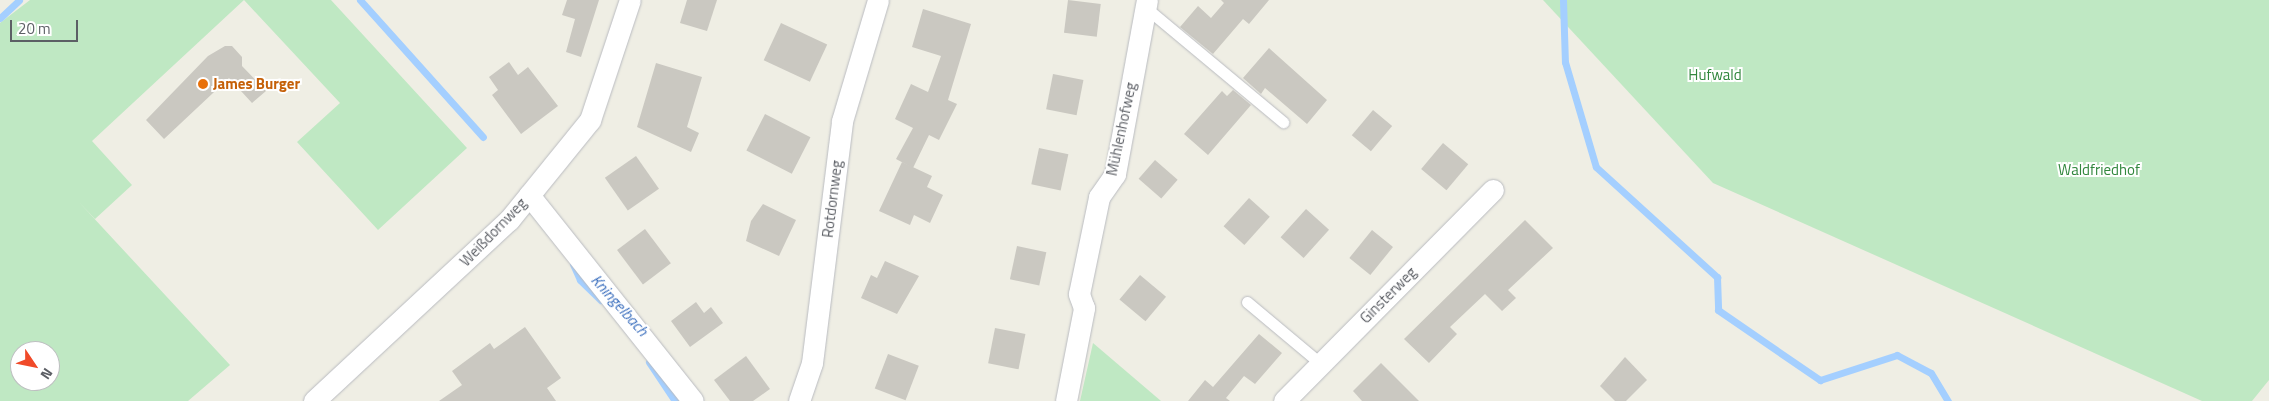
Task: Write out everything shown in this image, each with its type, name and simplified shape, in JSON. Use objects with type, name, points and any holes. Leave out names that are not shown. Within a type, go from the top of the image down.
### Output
[{"type":"street","name":"Weißdornweg","points":[[314,401],[509,220],[590,120],[630,0]]},
{"type":"street","name":"Rotdornweg","points":[[799,401],[812,363],[842,121],[878,0]]},
{"type":"street","name":"Mühlenhofweg","points":[[1066,401],[1084,308],[1079,294],[1099,197],[1115,174],[1146,3]]},
{"type":"street","name":"Ginsterweg","points":[[1284,401],[1493,190]]},
{"type":"street","points":[[529,195],[692,401]]},
{"type":"lane","points":[[1146,3],[1283,122]]},
{"type":"lane","points":[[1247,302],[1320,363]]},
{"type":"green space","points":[[30,0],[244,0],[92,141],[132,185],[95,219],[77,200],[230,365],[188,401],[0,401],[0,23]]},
{"type":"green space","points":[[244,0],[331,0],[467,148],[378,230],[297,142],[340,103]]},
{"type":"green space","name":"Waldfriedhof","points":[[1543,0],[2269,0],[2269,380],[2252,401],[2202,401],[1713,183]]},
{"type":"green space","points":[[1093,343],[1161,401],[1080,401]]},
{"type":"building","points":[[567,0],[599,0],[581,57],[566,52],[575,19],[562,15]]},
{"type":"building","points":[[687,0],[717,0],[707,31],[680,23]]},
{"type":"building","points":[[1068,0],[1101,4],[1097,37],[1064,33]]},
{"type":"building","points":[[1221,0],[1269,0],[1249,24],[1243,19],[1213,54],[1180,27],[1198,6],[1211,18],[1224,3]]},
{"type":"building","points":[[923,9],[971,24],[948,100],[957,104],[939,140],[929,135],[913,168],[896,159],[913,128],[895,119],[911,84],[928,92],[941,56],[912,47]]},
{"type":"building","points":[[781,23],[827,45],[810,82],[764,60]]},
{"type":"building","points":[[225,46],[232,46],[242,57],[242,66],[266,91],[252,103],[229,78],[164,139],[146,120],[208,56]]},
{"type":"building","points":[[1269,48],[1327,100],[1307,124],[1265,88],[1261,94],[1243,78]]},
{"type":"building","points":[[509,62],[518,75],[528,67],[558,106],[521,134],[492,95],[498,90],[489,77]]},
{"type":"building","points":[[656,63],[702,77],[687,127],[699,133],[691,152],[637,127]]},
{"type":"building","points":[[1053,74],[1083,80],[1077,115],[1046,109]]},
{"type":"building","points":[[1233,90],[1251,105],[1208,155],[1184,134],[1222,91],[1227,96]]},
{"type":"building","points":[[1373,110],[1392,126],[1371,151],[1352,135]]},
{"type":"building","points":[[765,114],[810,137],[792,174],[746,151]]},
{"type":"building","points":[[1443,143],[1468,164],[1446,190],[1421,169]]},
{"type":"building","points":[[1039,148],[1068,154],[1061,190],[1031,184]]},
{"type":"building","points":[[636,156],[659,189],[628,211],[605,178]]},
{"type":"building","points":[[1155,160],[1178,180],[1161,199],[1139,179]]},
{"type":"building","points":[[902,162],[932,176],[927,187],[943,195],[930,223],[914,215],[910,225],[879,211]]},
{"type":"building","points":[[1249,198],[1270,217],[1244,245],[1224,226]]},
{"type":"building","points":[[763,204],[796,220],[779,256],[746,241],[751,221]]},
{"type":"building","points":[[1306,209],[1329,230],[1304,258],[1281,237]]},
{"type":"building","points":[[1525,220],[1553,248],[1508,290],[1516,298],[1502,311],[1485,294],[1450,327],[1457,334],[1429,363],[1404,339]]},
{"type":"building","points":[[645,229],[671,263],[643,284],[617,250]]},
{"type":"building","points":[[1372,230],[1393,247],[1370,275],[1349,258]]},
{"type":"building","points":[[1017,246],[1046,252],[1039,285],[1010,279]]},
{"type":"building","points":[[885,261],[919,276],[897,314],[861,298],[871,275],[877,278]]},
{"type":"building","points":[[1140,275],[1166,297],[1145,321],[1119,300]]},
{"type":"building","points":[[696,302],[704,313],[711,307],[723,323],[690,347],[671,321]]},
{"type":"building","points":[[525,327],[561,378],[547,388],[556,401],[439,401],[462,385],[452,371],[490,343],[494,349]]},
{"type":"building","points":[[995,328],[1025,334],[1019,369],[988,363]]},
{"type":"building","points":[[1259,334],[1282,353],[1255,384],[1244,376],[1226,398],[1230,401],[1188,401],[1205,380],[1213,387]]},
{"type":"building","points":[[888,354],[919,366],[906,400],[875,389]]},
{"type":"building","points":[[746,356],[770,389],[753,401],[730,401],[714,380]]},
{"type":"building","points":[[1625,357],[1647,380],[1626,401],[1615,401],[1600,386]]},
{"type":"building","points":[[1381,363],[1419,401],[1362,401],[1353,391]]},
{"type":"waterway","points":[[0,18],[19,0]]},
{"type":"waterway","name":"Kningelbach","points":[[360,0],[483,137]]},
{"type":"waterway","points":[[1563,0],[1565,62],[1596,167],[1717,277],[1718,310],[1820,380],[1897,355],[1931,373],[1948,401]]},
{"type":"waterway","name":"Kningelbach","points":[[573,264],[580,280],[601,300]]},
{"type":"waterway","name":"Kningelbach","points":[[649,362],[675,401]]},
{"type":"place","name":"James Burger","points":[[203,84]]},
{"type":"park label","name":"Hufwald","points":[[1715,75]]}]
